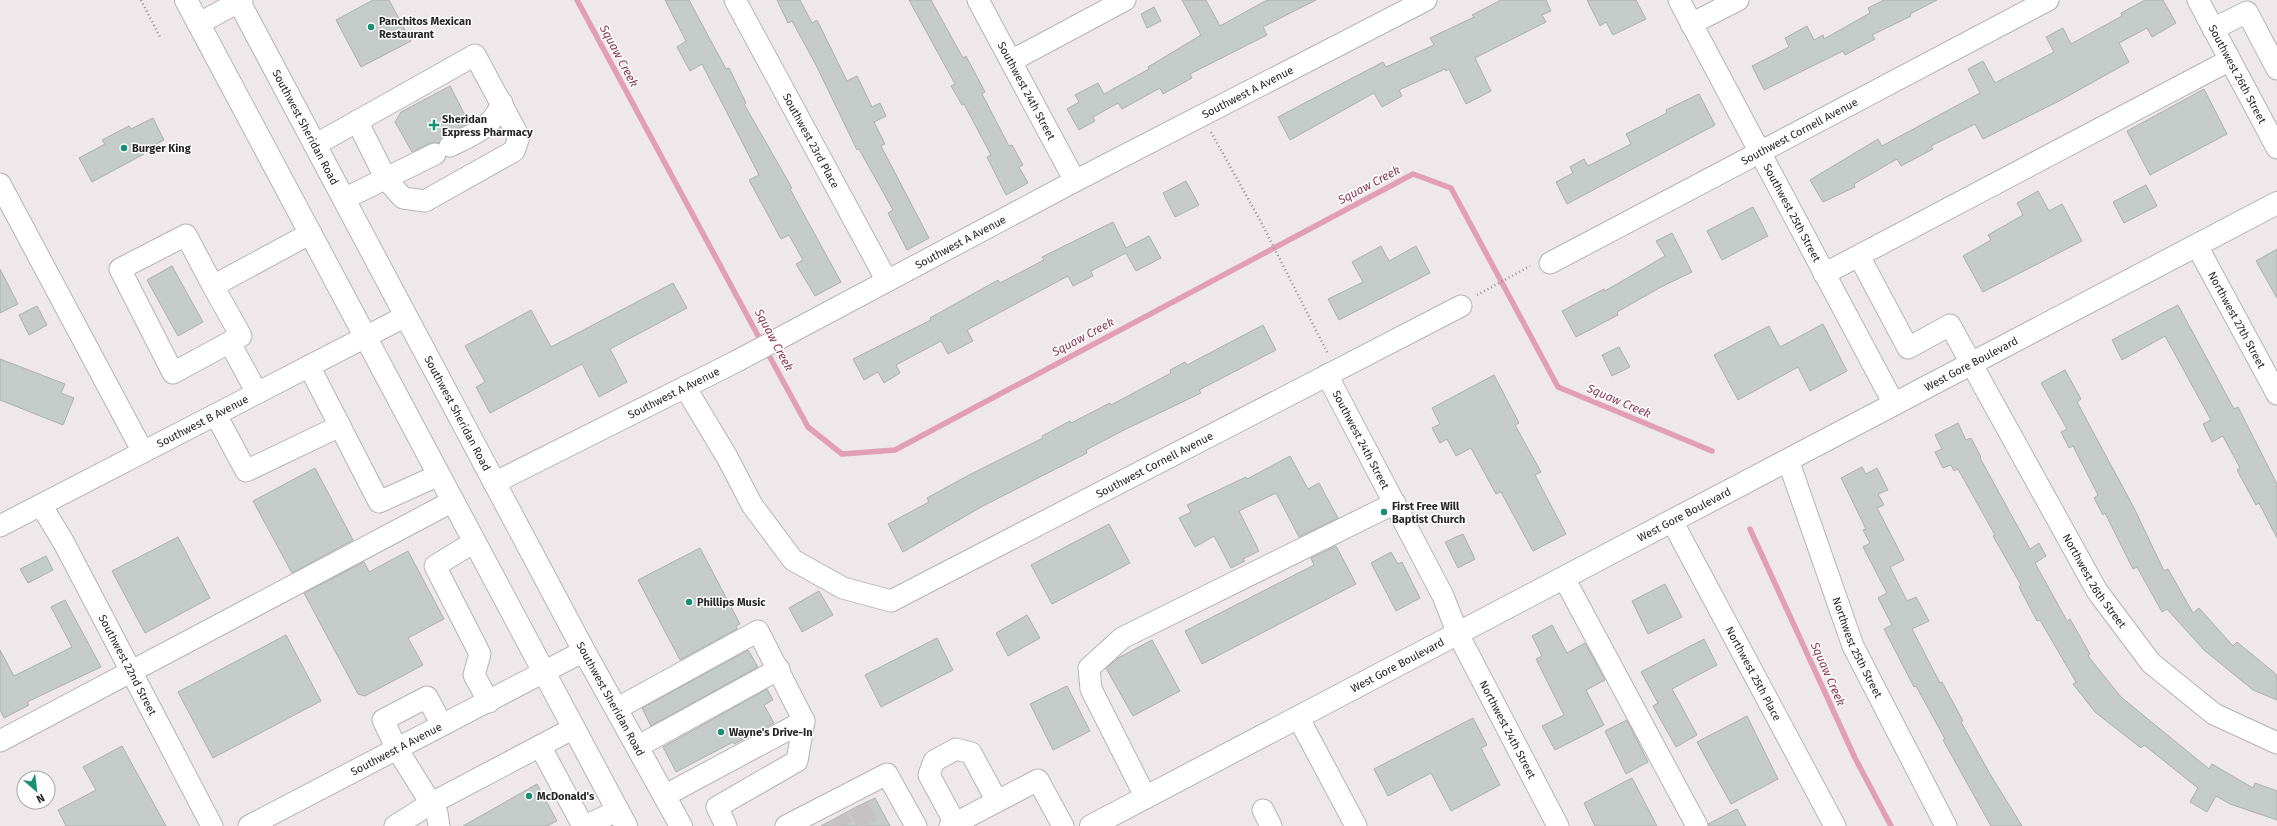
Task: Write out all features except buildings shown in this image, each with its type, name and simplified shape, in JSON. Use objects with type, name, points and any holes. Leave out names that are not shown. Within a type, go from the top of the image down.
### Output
[{"type":"main road","points":[[186,0],[367,337],[474,542],[622,818]]},
{"type":"main road","name":"Southwest Sheridan Road","points":[[240,1],[494,483],[584,651],[681,826]]},
{"type":"main road","name":"West Gore Boulevard","points":[[1092,826],[2277,203]]},
{"type":"street","name":"Southwest 23rd Place","points":[[735,0],[887,281]]},
{"type":"street","name":"Southwest 24th Street","points":[[978,0],[1075,181]]},
{"type":"street","points":[[1011,61],[1125,0]]},
{"type":"street","name":"Southwest A Avenue","points":[[494,483],[793,332],[1075,181],[1426,0]]},
{"type":"street","name":"Southwest 25th Street","points":[[1678,0],[1894,404]]},
{"type":"street","points":[[1691,24],[1738,0]]},
{"type":"street","name":"Southwest Cornell Avenue","points":[[1550,263],[2048,0]]},
{"type":"street","name":"Southwest 26th Street","points":[[2198,0],[2230,60],[2274,136]]},
{"type":"street","points":[[198,24],[240,1]]},
{"type":"street","points":[[2214,29],[2249,4],[2277,69]]},
{"type":"street","points":[[315,145],[357,121],[475,55],[519,137],[514,151],[425,202],[403,198],[386,179],[357,121]]},
{"type":"street","points":[[1824,274],[2230,60]]},
{"type":"street","points":[[344,199],[488,127],[497,116],[502,103]]},
{"type":"street","points":[[0,184],[143,452]]},
{"type":"street","points":[[213,286],[311,233]]},
{"type":"street","points":[[186,235],[213,286],[241,336],[173,373],[120,269],[186,235]]},
{"type":"street","name":"Northwest 27th Street","points":[[2197,246],[2277,394]]},
{"type":"street","name":"Northwest 26th Street","points":[[1859,256],[1908,348],[1950,325],[2097,591],[2151,663],[2214,714],[2277,743]]},
{"type":"street","name":"Southwest Cornell Avenue","points":[[685,387],[727,457],[752,505],[794,560],[843,588],[891,601],[1332,373],[1469,300]]},
{"type":"street","name":"Southwest B Avenue","points":[[0,526],[406,316]]},
{"type":"street","points":[[230,343],[257,393]]},
{"type":"street","points":[[309,366],[379,502],[439,475]]},
{"type":"street","name":"Southwest 24th Street","points":[[1332,373],[1442,596],[1458,634]]},
{"type":"street","points":[[216,414],[246,471],[340,426]]},
{"type":"street","name":"Northwest 25th Street","points":[[1788,460],[1853,646],[1946,826]]},
{"type":"street","points":[[0,741],[453,501]]},
{"type":"street","points":[[1146,798],[1090,689],[1088,668],[1122,638],[1395,503]]},
{"type":"street","name":"Southwest 22nd Street","points":[[41,505],[64,543],[212,826]]},
{"type":"street","name":"Northwest 25th Place","points":[[1672,521],[1835,826]]},
{"type":"street","points":[[474,542],[435,566],[480,654],[474,675],[489,702]]},
{"type":"street","points":[[1564,578],[1697,826]]},
{"type":"street","points":[[616,708],[758,631],[779,669],[804,721],[797,761],[717,807],[726,826]]},
{"type":"street","name":"Northwest 24th Street","points":[[1458,634],[1558,826]]},
{"type":"street","name":"Southwest A Avenue","points":[[249,826],[489,702],[584,651]]},
{"type":"street","points":[[637,747],[779,669]]},
{"type":"street","points":[[431,817],[383,720],[427,697],[442,725]]},
{"type":"street","points":[[1298,717],[1356,826]]},
{"type":"street","points":[[664,796],[804,721]]},
{"type":"street","points":[[395,826],[431,817],[540,746],[574,728]]},
{"type":"street","points":[[540,746],[583,826]]},
{"type":"street","points":[[997,801],[971,753],[956,749],[934,762],[929,775],[952,825],[1038,780],[1063,826]]},
{"type":"street","points":[[793,824],[834,810],[855,799],[887,774],[916,826]]},
{"type":"street","points":[[586,826],[622,818]]},
{"type":"path","points":[[141,0],[161,39]]},
{"type":"path","points":[[1202,115],[1261,222],[1332,373]]},
{"type":"path","points":[[1469,300],[1523,270]]},
{"type":"waterway","name":"Squaw Creek","points":[[577,0],[762,343]]},
{"type":"waterway","name":"Squaw Creek","points":[[766,350],[808,427],[842,454],[895,450],[1413,174],[1451,188],[1558,387],[1712,451]]},
{"type":"waterway","name":"Squaw Creek","points":[[1750,529],[1855,758],[1891,826]]},
{"type":"tunnel","points":[[858,806],[869,826]]},
{"type":"tunnel","points":[[838,817],[842,826]]},
{"type":"place","name":"Panchitos Mexican Restaurant","points":[[371,27]]},
{"type":"place","name":"Sheridan Express Pharmacy","points":[[434,125]]},
{"type":"place","name":"Burger King","points":[[124,148]]},
{"type":"place","name":"First Free Will Baptist Church","points":[[1384,512]]},
{"type":"place","name":"Phillips Music","points":[[689,602]]},
{"type":"place","name":"Wayne's Drive-In","points":[[721,732]]},
{"type":"place","name":"McDonald's","points":[[529,796]]}]
